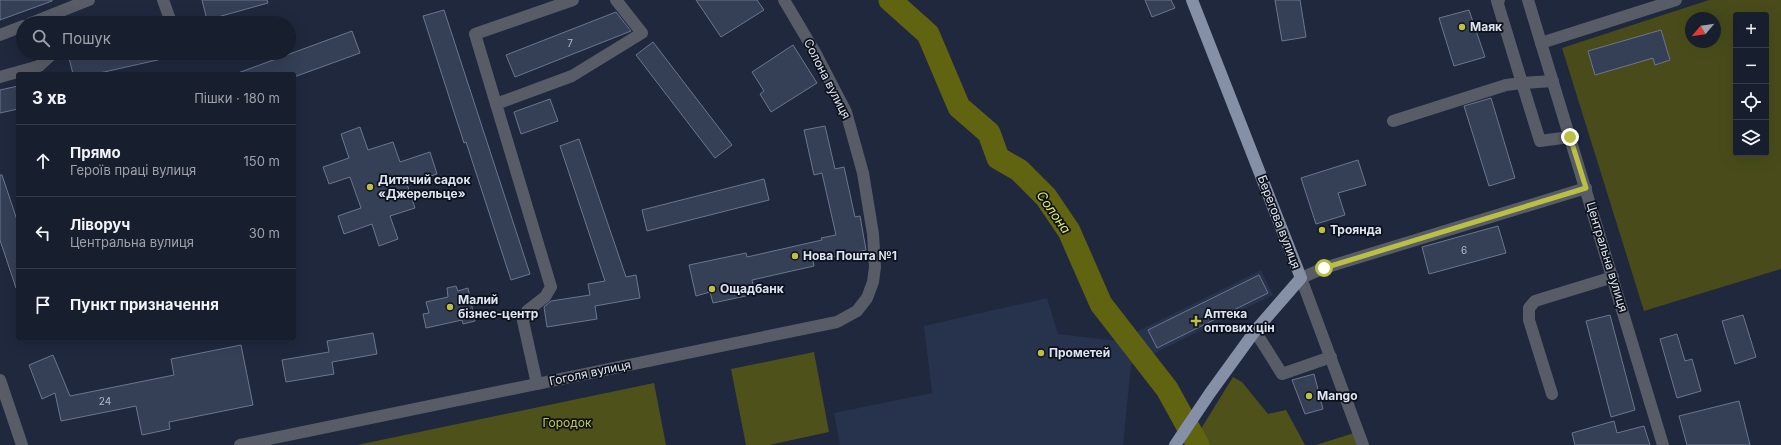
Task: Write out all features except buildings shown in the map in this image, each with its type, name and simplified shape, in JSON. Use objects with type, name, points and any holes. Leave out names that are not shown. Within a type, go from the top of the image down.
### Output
[{"type":"main road","name":"Берегова вулиця","points":[[1192,0],[1301,278]]},
{"type":"main road","points":[[1175,445],[1210,393],[1255,331],[1301,278]]},
{"type":"street","points":[[49,16],[89,0]]},
{"type":"street","points":[[163,0],[169,16]]},
{"type":"street","points":[[537,384],[523,321],[527,311],[545,297],[551,287],[475,34],[573,0]]},
{"type":"street","points":[[496,104],[572,76],[642,34],[616,0]]},
{"type":"street","name":"Солона вулиця","points":[[784,0],[816,54],[846,112],[863,173],[873,234]]},
{"type":"street","points":[[1499,0],[1498,1],[1540,141],[1570,137]]},
{"type":"street","name":"Центральна вулиця","points":[[1528,0],[1663,445]]},
{"type":"street","points":[[1541,43],[1676,0]]},
{"type":"street","points":[[0,35],[16,29]]},
{"type":"street","points":[[20,72],[39,66],[45,60]]},
{"type":"street","points":[[0,78],[16,73]]},
{"type":"street","points":[[1393,121],[1506,85],[1553,81]]},
{"type":"street","points":[[1301,278],[1324,268],[1586,188]]},
{"type":"street","name":"Гоголя вулиця","points":[[240,445],[843,320],[857,311],[867,298],[873,282],[875,267],[873,234]]},
{"type":"street","points":[[1552,394],[1529,320],[1528,308],[1535,301],[1613,277]]},
{"type":"street","name":"Берегова вулиця","points":[[1301,278],[1363,445]]},
{"type":"street","points":[[1255,331],[1282,374],[1331,357]]},
{"type":"street","points":[[0,380],[22,445]]},
{"type":"shaded area","name":"Прометей","points":[[1261,270],[1273,295],[1131,365],[1123,445],[840,445],[834,413],[932,393],[924,326],[1047,298],[1058,334],[1118,341]]},
{"type":"green space","points":[[1709,0],[1781,0],[1781,269],[1644,311],[1562,48]]},
{"type":"green space","points":[[814,352],[829,432],[769,445],[746,445],[731,369]]},
{"type":"green space","points":[[1233,377],[1242,382],[1268,414],[1286,410],[1305,445],[1191,445]]},
{"type":"green space","name":"Городок","points":[[654,383],[666,445],[357,445]]},
{"type":"green space","points":[[1354,433],[1357,445],[1316,445]]},
{"type":"waterway","name":"Солона","points":[[890,0],[928,34],[959,107],[989,133],[998,158],[1019,170],[1046,197],[1069,231],[1101,304],[1167,389],[1198,445]]},
{"type":"place","name":"Маяк","points":[[1462,27]]},
{"type":"place","name":"Дитячий садок «Джерельце»","points":[[370,187]]},
{"type":"place","name":"Троянда","points":[[1322,230]]},
{"type":"place","name":"Нова Пошта №1","points":[[795,256]]},
{"type":"place","name":"Ощадбанк","points":[[712,289]]},
{"type":"place","name":"Малий бізнес-центр","points":[[450,307]]},
{"type":"place","name":"Аптека оптових цін","points":[[1196,321]]},
{"type":"place","name":"Прометей","points":[[1041,353]]},
{"type":"place","name":"Mango","points":[[1309,396]]},
{"type":"route","points":[[1324,268],[1586,188],[1570,137]]}]
